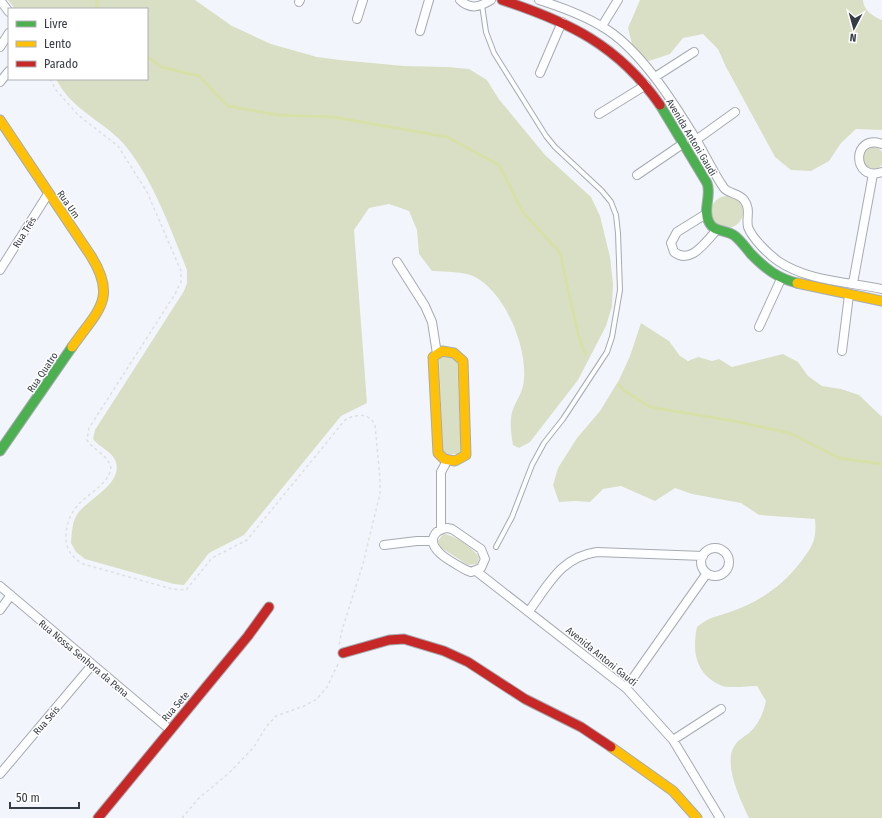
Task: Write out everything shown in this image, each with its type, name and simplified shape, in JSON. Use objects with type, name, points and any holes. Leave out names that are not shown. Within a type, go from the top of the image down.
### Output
[{"type":"street","points":[[0,0],[8,11]]},
{"type":"street","points":[[358,19],[363,0]]},
{"type":"street","points":[[420,32],[429,0]]},
{"type":"street","points":[[460,0],[472,7],[482,6],[491,0]]},
{"type":"street","name":"Avenida Antoni Gaudi","points":[[502,0],[562,22],[586,34],[611,51],[630,67],[646,85],[684,144],[708,186],[710,200],[706,214]]},
{"type":"street","name":"Avenida Antoni Gaudi","points":[[539,0],[574,12],[602,26],[631,49],[655,78],[696,140],[725,189],[741,196],[745,201],[748,208],[748,227],[765,251],[778,261],[802,273],[882,289]]},
{"type":"street","points":[[602,26],[618,0]]},
{"type":"street","points":[[540,73],[562,22]]},
{"type":"street","points":[[0,47],[8,35]]},
{"type":"street","points":[[655,78],[694,52]]},
{"type":"street","points":[[0,82],[8,72]]},
{"type":"street","points":[[599,114],[646,85]]},
{"type":"street","points":[[696,140],[735,112]]},
{"type":"street","name":"Rua Um","points":[[0,120],[48,194],[91,256],[104,279],[105,293],[101,305]]},
{"type":"street","points":[[882,144],[877,142],[867,144],[863,147],[859,156],[860,165],[868,172],[873,174],[882,172]]},
{"type":"street","points":[[637,175],[684,144]]},
{"type":"street","points":[[853,283],[873,174]]},
{"type":"street","name":"Rua Três","points":[[0,270],[48,194]]},
{"type":"street","points":[[716,231],[703,245],[688,257],[680,256],[674,252],[671,243],[677,232],[706,214],[707,220],[716,231],[734,235],[765,267],[781,279],[882,302]]},
{"type":"street","points":[[398,262],[430,316],[437,354]]},
{"type":"street","points":[[758,327],[781,279]]},
{"type":"street","points":[[842,351],[849,295]]},
{"type":"street","name":"Rua Quatro","points":[[0,451],[101,305]]},
{"type":"street","points":[[442,351],[452,351],[463,361],[466,455],[457,461],[447,461],[438,453],[433,357],[437,354],[442,351]]},
{"type":"street","points":[[441,529],[441,472],[447,461]]},
{"type":"street","points":[[384,545],[417,541],[433,541],[437,532],[441,529],[452,529],[481,549],[485,559],[481,568],[476,571]]},
{"type":"street","name":"Avenida Antoni Gaudi","points":[[433,541],[436,550],[466,570],[476,571],[626,688],[673,740],[720,818]]},
{"type":"street","points":[[714,548],[723,551],[729,559],[728,568],[725,572],[716,576],[707,573],[702,566],[703,556],[706,552],[714,548]]},
{"type":"street","points":[[528,611],[560,569],[571,560],[583,554],[596,552],[703,556]]},
{"type":"street","points":[[626,688],[707,573]]},
{"type":"street","name":"Rua Nossa Senhora da Pena","points":[[0,586],[169,729]]},
{"type":"street","points":[[0,610],[11,595]]},
{"type":"street","name":"Rua Sete","points":[[98,818],[169,729],[248,636],[268,608]]},
{"type":"street","points":[[343,653],[376,643],[404,638],[444,651],[468,662],[525,699],[581,727],[614,748],[673,791],[697,818]]},
{"type":"street","name":"Rua Seis","points":[[0,774],[92,665]]},
{"type":"street","points":[[673,740],[721,709]]},
{"type":"lane","points":[[482,6],[486,32],[494,53],[538,125],[555,148],[602,190],[611,202],[616,215],[621,278],[612,336],[607,352],[563,419],[544,443],[532,465],[512,517],[496,547]]},
{"type":"path","points":[[51,80],[56,90],[78,115],[118,146],[148,192],[171,245],[182,277],[175,294],[90,428],[87,440],[91,446],[108,460],[111,469],[107,479],[85,497],[68,519],[65,544],[71,555],[83,564],[172,589],[186,590],[212,558],[247,540],[345,420],[350,417],[362,415],[372,420],[375,425],[380,494],[359,579],[339,642],[340,650],[343,653],[327,687],[317,699],[304,706],[276,716],[266,727],[254,747],[229,773],[199,798],[182,818]]},
{"type":"green space","points":[[8,0],[195,0],[232,26],[271,44],[317,57],[404,66],[469,69],[487,80],[498,98],[545,155],[591,197],[600,216],[610,257],[613,284],[612,306],[606,326],[578,380],[530,442],[519,448],[513,445],[511,418],[513,409],[523,386],[524,372],[523,357],[519,341],[506,310],[497,296],[475,277],[460,273],[432,271],[419,254],[417,230],[409,211],[389,204],[369,208],[354,230],[367,403],[341,416],[244,535],[209,553],[184,585],[174,584],[85,559],[76,552],[71,543],[75,520],[83,507],[105,489],[111,482],[117,468],[113,457],[93,439],[95,430],[184,291],[187,283],[187,270],[151,186],[132,155],[114,134],[70,99],[57,80],[148,80],[148,8],[14,8]]},
{"type":"green space","points":[[640,0],[863,0],[863,4],[867,10],[872,15],[882,20],[882,130],[856,129],[841,143],[829,161],[811,171],[791,170],[775,157],[726,67],[718,49],[703,34],[683,38],[670,54],[649,61],[633,48],[628,28]]},
{"type":"green space","points":[[873,147],[881,150],[883,154],[883,162],[881,166],[873,169],[865,166],[862,158],[865,150]]},
{"type":"green space","points":[[724,196],[730,196],[740,203],[743,212],[742,218],[736,225],[730,228],[724,228],[714,221],[711,215],[711,209],[718,199]]},
{"type":"green space","points":[[641,323],[669,341],[680,356],[688,361],[698,357],[712,361],[719,359],[732,367],[783,354],[798,362],[808,376],[822,386],[841,389],[859,395],[882,417],[882,818],[749,818],[734,782],[731,762],[732,753],[736,743],[749,733],[758,722],[766,701],[757,686],[728,687],[720,685],[712,680],[705,675],[700,668],[695,653],[697,627],[711,618],[738,609],[758,600],[776,587],[792,572],[813,543],[815,519],[759,515],[741,503],[692,494],[675,488],[655,501],[621,486],[603,489],[590,502],[559,502],[553,485],[558,468],[577,438],[600,411],[619,380],[630,356]]},
{"type":"green space","points":[[439,357],[455,357],[457,359],[461,452],[459,454],[443,454]]},
{"type":"green space","points":[[443,534],[447,534],[458,539],[474,551],[479,558],[477,564],[468,565],[440,547],[438,541]]},
{"type":"waterway","points":[[97,0],[97,8]]},
{"type":"waterway","points":[[148,57],[161,67],[199,76],[228,106],[278,115],[333,117],[447,137],[499,165],[522,211],[560,253],[578,334],[585,354]]},
{"type":"waterway","points":[[619,385],[625,391],[650,407],[734,421],[790,433],[839,458],[882,464]]},
{"type":"traffic: fast","points":[[660,105],[707,183],[708,193],[706,213],[711,225],[714,228],[728,232],[735,236],[756,259],[772,272],[797,283]]},
{"type":"traffic: fast","points":[[0,451],[72,347]]},
{"type":"traffic: slow","points":[[0,120],[91,256],[99,271],[103,283],[101,304],[96,314],[72,347]]},
{"type":"traffic: slow","points":[[797,283],[882,301]]},
{"type":"traffic: slow","points":[[442,351],[454,353],[463,361],[466,455],[455,461],[444,459],[438,453],[433,357],[442,351]]},
{"type":"traffic: slow","points":[[611,747],[673,791],[697,818]]},
{"type":"traffic: jam","points":[[502,0],[549,17],[590,38],[627,66],[644,84],[660,105]]},
{"type":"traffic: jam","points":[[98,818],[248,636],[269,607]]},
{"type":"traffic: jam","points":[[343,653],[389,640],[404,639],[444,651],[468,662],[525,699],[581,727],[611,747]]}]
